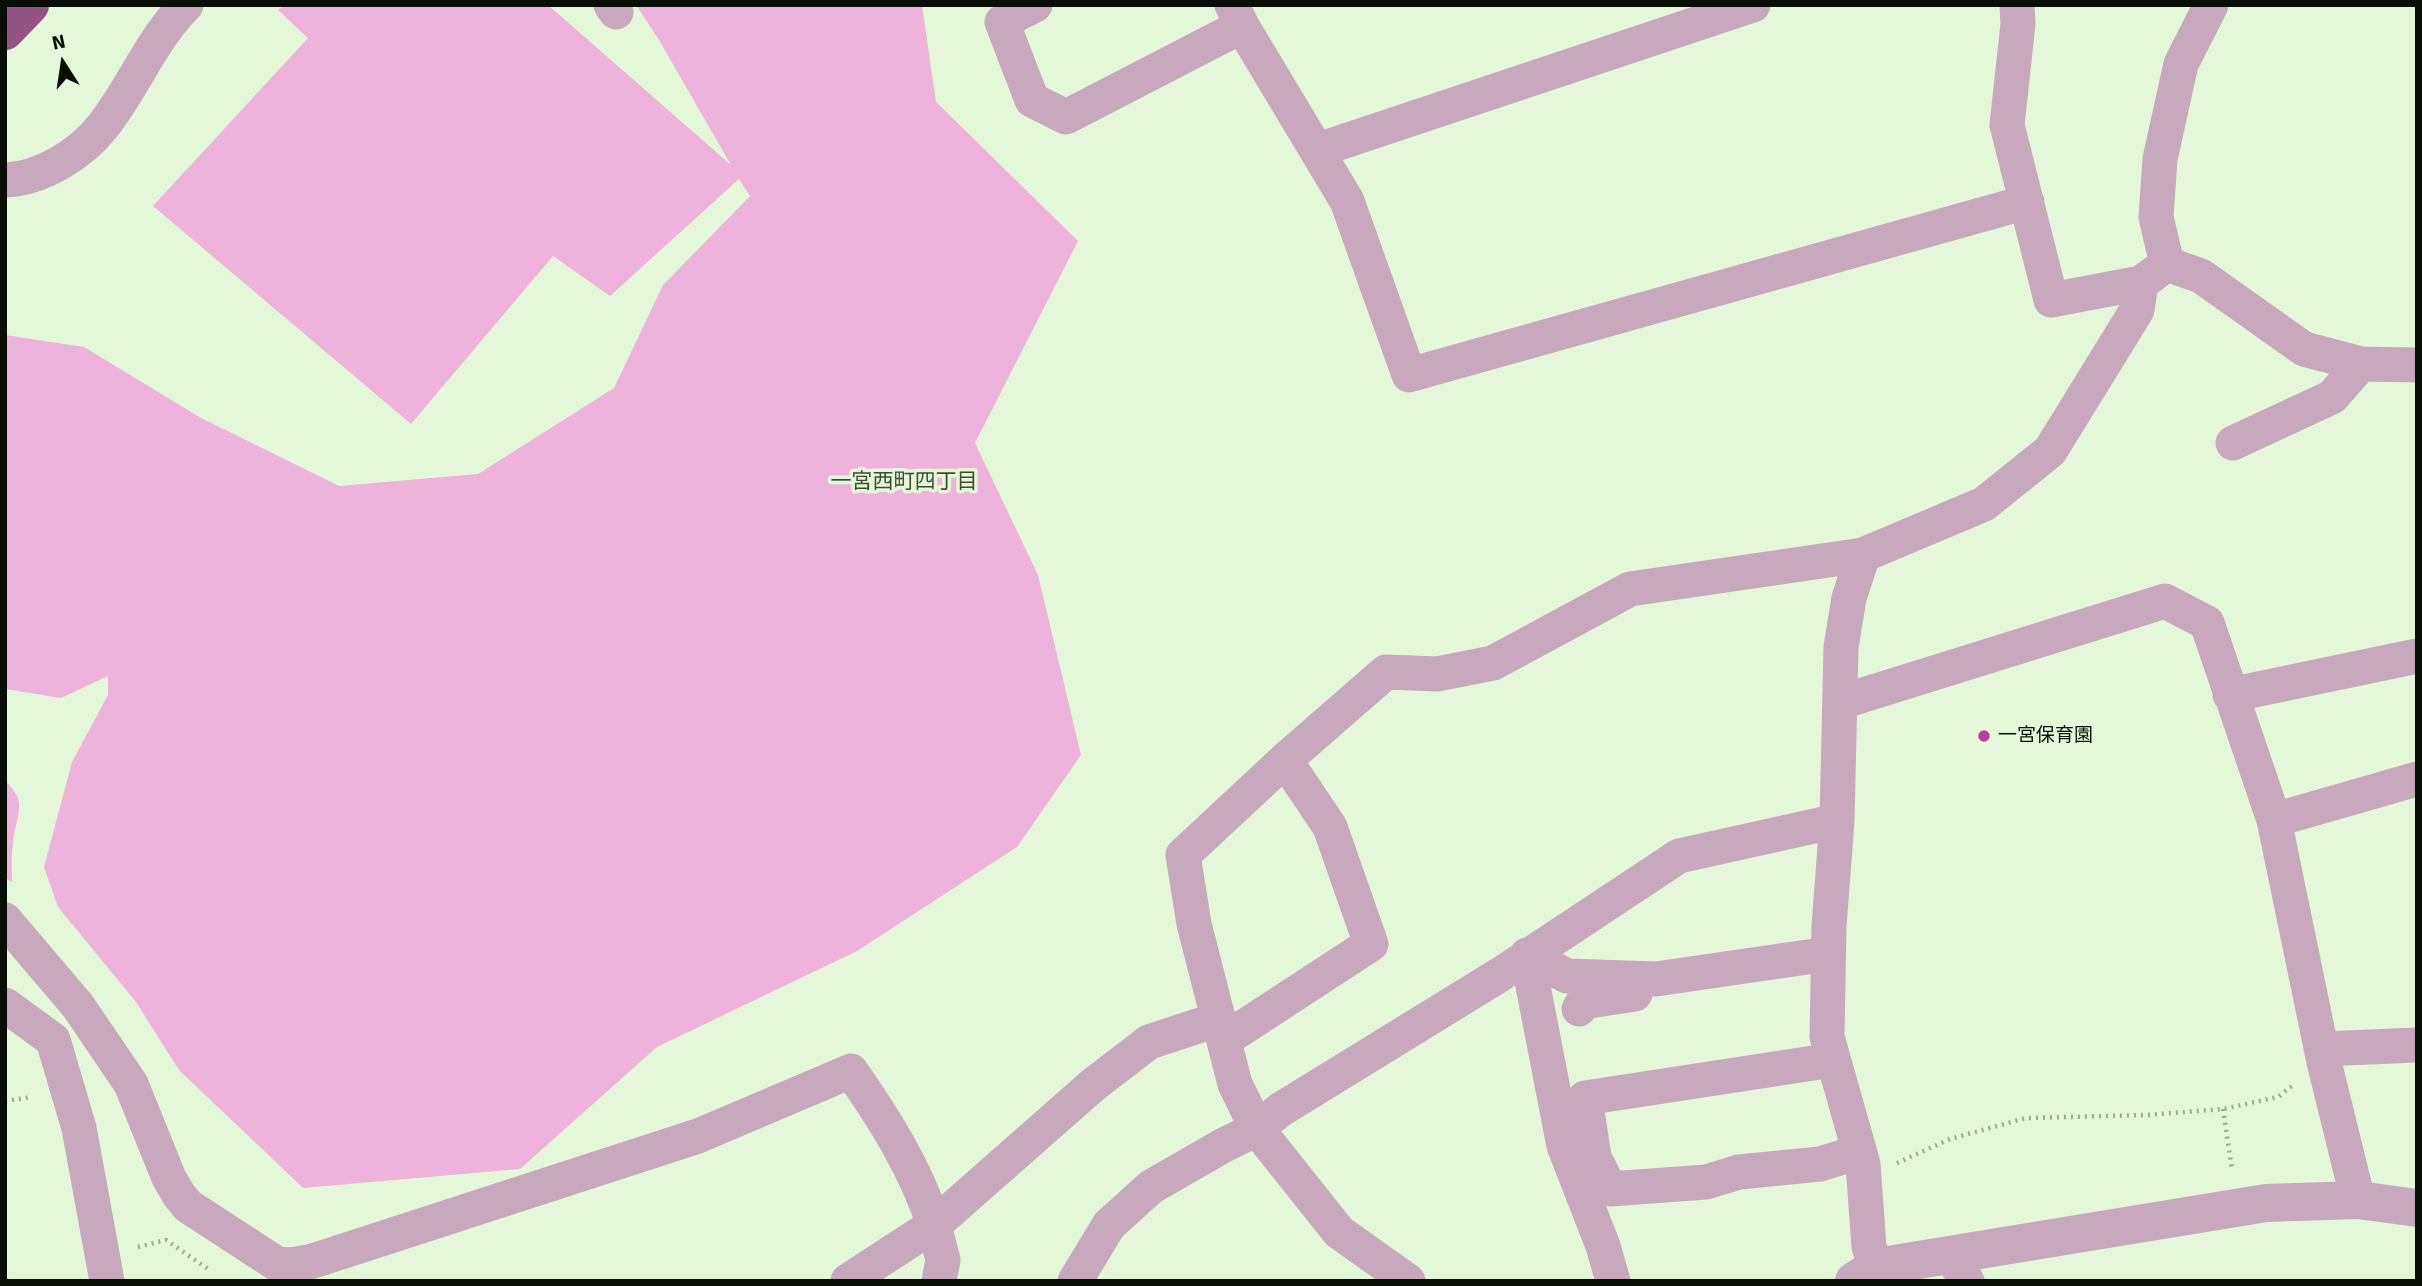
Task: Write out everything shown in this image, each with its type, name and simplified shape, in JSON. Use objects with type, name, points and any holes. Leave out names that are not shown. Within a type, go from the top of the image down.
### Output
[{"type":"highway","points":[[5,31],[30,5]]},
{"type":"street","points":[[5,180],[15,180],[48,170],[79,148],[102,127],[170,20],[186,5]]},
{"type":"street","points":[[1035,5],[1002,22],[1032,100],[1066,117],[1237,16],[1347,201],[1409,375],[2026,202]]},
{"type":"street","points":[[1318,150],[1753,5]]},
{"type":"street","points":[[2017,5],[2018,24],[2007,125],[2051,300],[2154,273],[2201,276],[2304,349],[2361,364],[2417,365]]},
{"type":"street","points":[[1408,1281],[1339,1232],[1258,1129],[1235,1084],[1194,924],[1183,856],[1285,760],[1386,672],[1437,674],[1493,663],[1630,589],[1863,555],[1984,505],[2050,451],[2137,310],[2154,273],[2160,159],[2181,64],[2211,5]]},
{"type":"street","points":[[2233,443],[2332,397],[2361,364]]},
{"type":"street","points":[[1863,555],[1849,598],[1841,647],[1837,821],[1828,954],[1828,1037],[1861,1163],[1870,1247],[1865,1274],[1959,1268],[2266,1203],[2358,1200],[2417,1208]]},
{"type":"street","points":[[1841,702],[2165,601],[2207,623],[2274,820],[2323,1055],[2358,1200]]},
{"type":"street","points":[[2230,695],[2417,656]]},
{"type":"street","points":[[848,1281],[934,1225],[1093,1085],[1149,1042],[1222,1029],[1371,944],[1330,827],[1285,760]]},
{"type":"street","points":[[2274,820],[2417,779]]},
{"type":"street","points":[[1074,1281],[1110,1225],[1151,1187],[1224,1145],[1258,1129],[1280,1110],[1501,974],[1541,962],[1679,856],[1837,821]]},
{"type":"street","points":[[5,920],[78,1006],[131,1084],[178,1195],[188,1206],[277,1264],[292,1265],[313,1261],[698,1136],[851,1072],[888,1123],[924,1196],[943,1260],[939,1281]]},
{"type":"street","points":[[1541,962],[1567,976],[1656,979],[1828,954]]},
{"type":"street","points":[[1541,962],[1575,1088],[1585,1098],[1594,1157],[1610,1189],[1706,1182],[1739,1172],[1861,1163]]},
{"type":"street","points":[[1541,962],[1564,1146],[1603,1246],[1613,1281]]},
{"type":"street","points":[[1579,1009],[1583,1002],[1645,993],[1656,979]]},
{"type":"street","points":[[5,1005],[53,1040],[79,1128],[107,1281]]},
{"type":"street","points":[[2323,1055],[2417,1045]]},
{"type":"street","points":[[1585,1098],[1833,1060]]},
{"type":"path","points":[[1861,1163],[1884,1169],[1950,1139],[2026,1118],[2147,1115],[2223,1109],[2278,1097],[2323,1055]]},
{"type":"path","points":[[2223,1109],[2233,1181]]},
{"type":"path","points":[[131,1248],[166,1240],[211,1271]]},
{"type":"shaded area","points":[[285,5],[548,5],[731,165],[636,5],[922,5],[936,102],[1078,241],[975,443],[1038,575],[1081,755],[1017,847],[857,951],[657,1047],[520,1169],[303,1188],[179,1070],[136,1002],[58,907],[44,867],[72,762],[108,695],[108,676],[61,698],[5,689],[5,335],[84,347],[201,418],[339,486],[478,474],[614,388],[663,285],[750,196],[739,179],[610,296],[553,256],[411,424],[153,206],[308,38],[278,10]]},
{"type":"shaded area","points":[[5,781],[13,789],[19,803],[12,848],[12,882],[5,878]]},
{"type":"place","name":"一宮保育園","points":[[1984,736]]},
{"type":"district","name":"一宮西町四丁目","points":[[904,482]]}]
